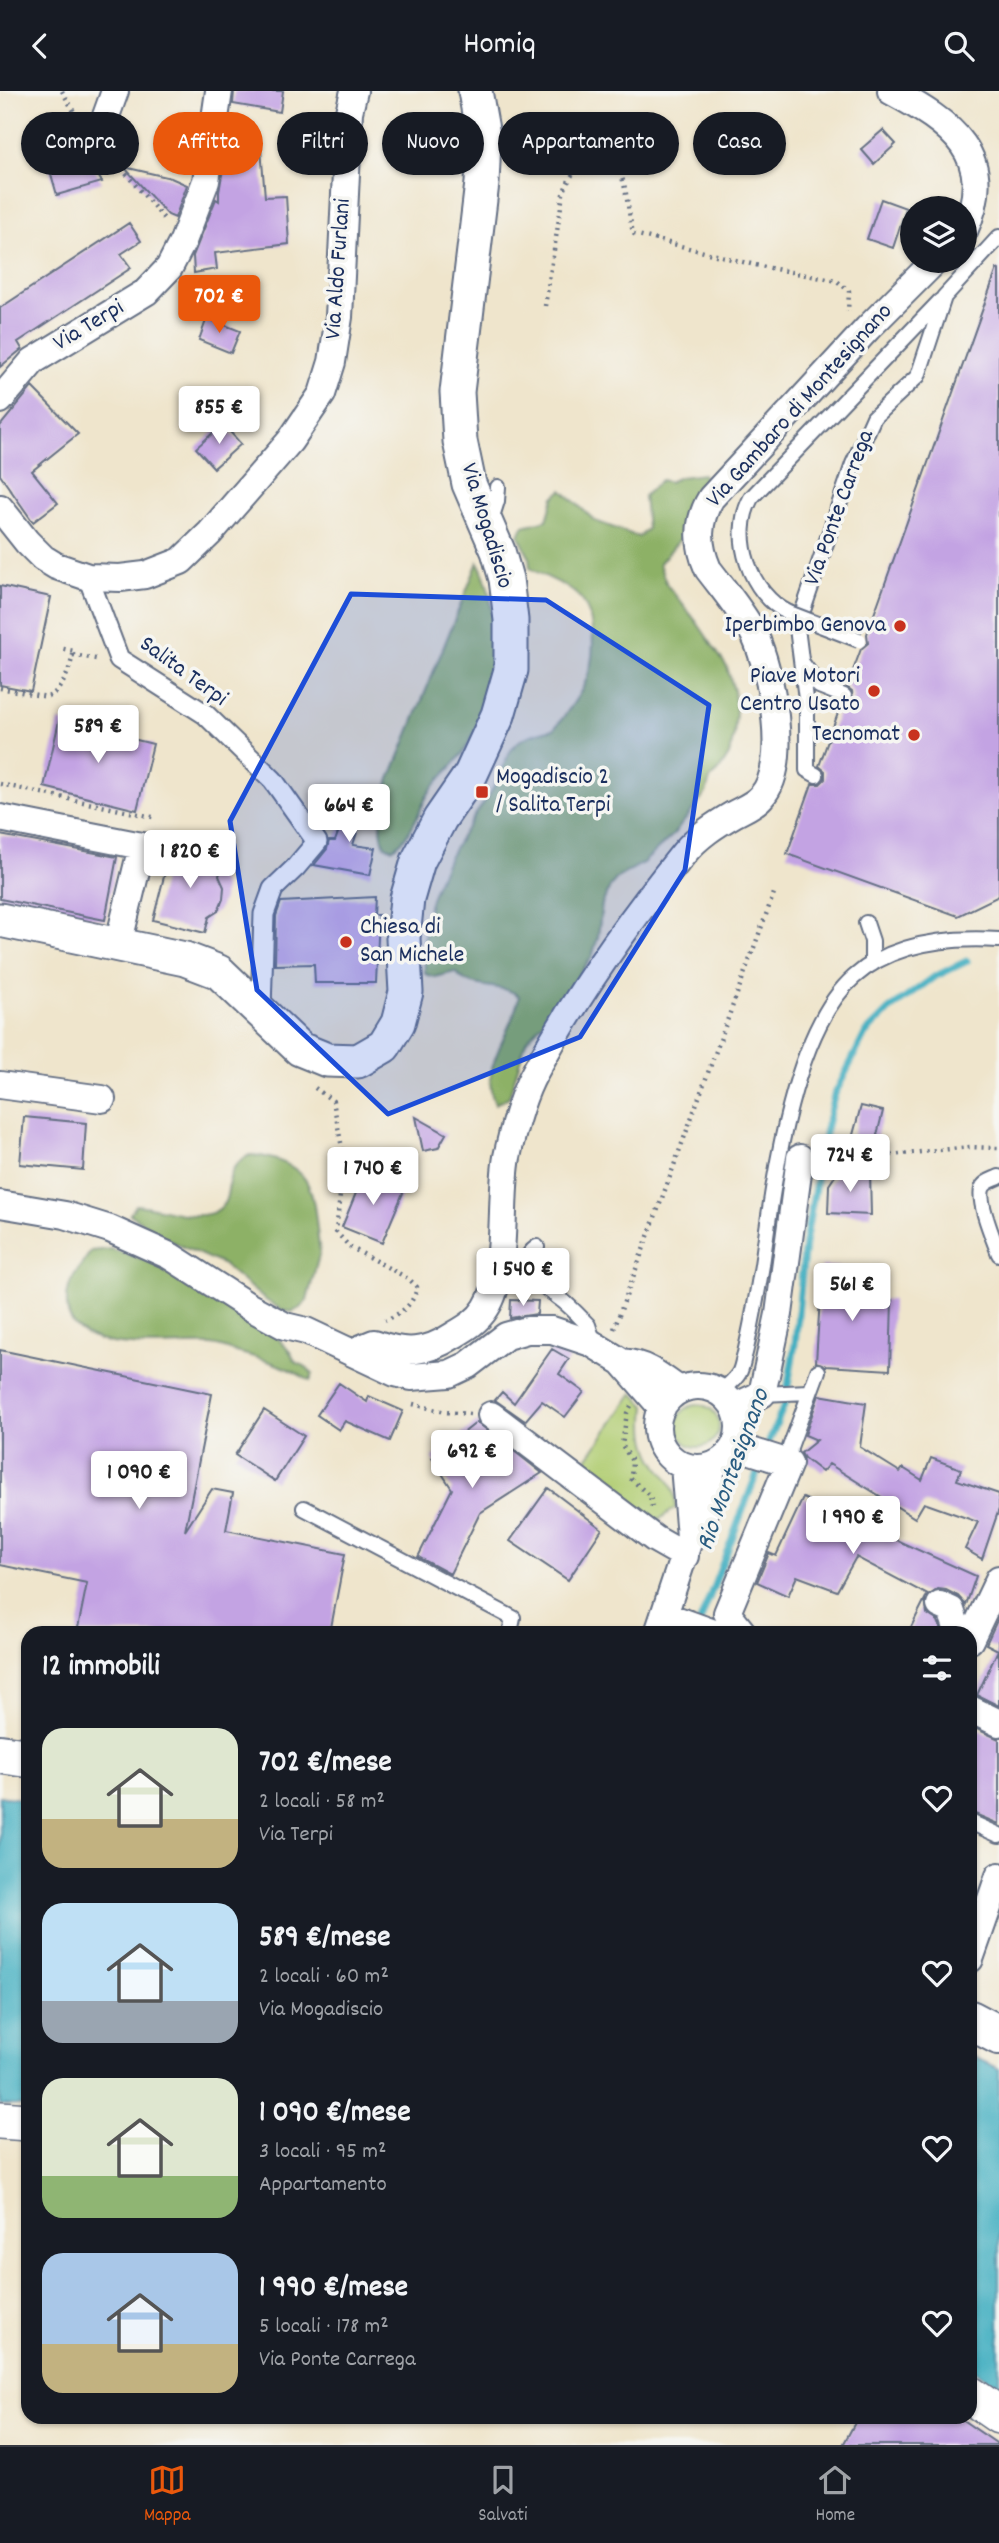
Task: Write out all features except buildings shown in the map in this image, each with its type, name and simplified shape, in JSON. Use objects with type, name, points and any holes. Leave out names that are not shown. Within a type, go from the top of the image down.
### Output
[{"type":"main road","points":[[0,1753],[21,1757]]},
{"type":"main road","points":[[977,2024],[999,2035]]},
{"type":"main road","points":[[0,2120],[21,2122]]},
{"type":"main road","points":[[977,2400],[999,2415]]},
{"type":"street","points":[[107,112],[115,91]]},
{"type":"street","name":"Via Terpi","points":[[1,398],[33,361],[146,292],[169,268],[183,241],[206,181],[219,91]]},
{"type":"street","name":"Via Aldo Furlani","points":[[0,508],[27,542],[43,558],[56,566],[88,577],[120,578],[145,575],[181,562],[210,533],[290,441],[322,394],[332,362],[339,317],[349,113],[354,91]]},
{"type":"street","name":"Via Mogadiscio","points":[[0,920],[185,958],[219,972],[261,1009],[300,1049],[327,1060],[358,1061],[384,1046],[398,1023],[406,992],[403,938],[407,899],[414,874],[428,840],[471,773],[498,715],[511,670],[511,620],[506,579],[469,484],[460,441],[457,392],[482,183],[484,141],[475,91]]},
{"type":"street","points":[[891,91],[972,139],[989,163],[992,179],[986,201],[977,217]]},
{"type":"street","name":"Via Gambaro di Montesignano","points":[[352,1352],[374,1343],[397,1351],[422,1350],[446,1341],[472,1324],[485,1310],[498,1277],[507,1159],[515,1123],[529,1082],[554,1036],[605,958],[685,853],[700,835],[760,799],[768,788],[777,756],[775,717],[767,679],[754,635],[708,569],[703,557],[700,534],[703,512],[711,498],[813,387],[923,273]]},
{"type":"street","name":"Salita Terpi","points":[[88,577],[119,659],[205,714],[273,780],[317,842],[296,868],[273,889],[264,914],[261,1009]]},
{"type":"street","points":[[0,818],[142,846],[118,945]]},
{"type":"street","points":[[0,1086],[102,1100]]},
{"type":"street","points":[[727,1400],[767,1393],[800,1158]]},
{"type":"street","points":[[0,1204],[65,1215],[110,1229],[170,1256],[248,1307],[285,1326],[306,1331],[395,1373],[411,1377],[449,1374],[468,1365],[506,1336],[527,1330],[552,1330],[608,1348],[655,1371],[670,1399]]},
{"type":"street","points":[[608,1348],[643,1388],[670,1399]]},
{"type":"street","points":[[737,1626],[727,1613],[789,1464],[743,1448],[712,1466],[684,1466],[672,1459],[663,1448],[657,1421],[670,1399],[700,1386],[727,1400],[739,1420],[743,1448]]},
{"type":"street","points":[[491,1415],[655,1539],[687,1547]]},
{"type":"street","points":[[684,1466],[687,1547]]},
{"type":"street","points":[[668,1623],[687,1547],[706,1510],[712,1466]]},
{"type":"street","points":[[977,1626],[999,1579]]},
{"type":"street","points":[[940,1605],[951,1610],[956,1626]]},
{"type":"street","points":[[977,1712],[999,1723]]},
{"type":"street","points":[[977,1939],[999,1876]]},
{"type":"lane","name":"Via Ponte Carrega","points":[[816,775],[807,771],[808,736],[797,628],[853,464],[874,417],[918,376],[944,297],[999,237]]},
{"type":"lane","points":[[859,640],[789,614],[772,602],[749,565],[742,538],[746,507],[751,498],[944,297]]},
{"type":"lane","points":[[488,528],[497,502],[498,487]]},
{"type":"lane","points":[[802,663],[819,686],[844,696]]},
{"type":"lane","points":[[866,923],[872,941],[872,964]]},
{"type":"lane","points":[[727,1400],[739,1374],[754,1318],[781,1141],[808,1049],[831,1002],[855,975],[891,954],[937,941],[999,940]]},
{"type":"lane","points":[[999,1177],[986,1183],[982,1188],[982,1196],[989,1229],[999,1254]]},
{"type":"lane","points":[[537,1247],[530,1252],[527,1259],[530,1272],[588,1325],[591,1333],[608,1348]]},
{"type":"lane","points":[[789,1464],[790,1447],[818,1371]]},
{"type":"lane","points":[[767,1393],[809,1392]]},
{"type":"lane","points":[[304,1508],[513,1618],[511,1626]]},
{"type":"lane","points":[[977,1825],[999,1835]]},
{"type":"path","points":[[545,306],[567,183],[581,164],[600,157],[615,161],[621,171],[629,222],[634,235],[755,265],[838,281],[849,291],[845,321]]},
{"type":"path","points":[[127,175],[155,208]]},
{"type":"path","points":[[0,688],[47,697],[52,695],[70,668],[74,651],[59,648]]},
{"type":"path","points":[[0,784],[157,818]]},
{"type":"path","points":[[608,1348],[774,893]]},
{"type":"path","points":[[311,1085],[333,1101],[344,1158],[336,1231],[350,1247],[373,1262],[409,1279],[417,1287],[415,1299],[405,1309],[382,1321]]},
{"type":"path","points":[[830,1157],[891,1155],[970,1147],[999,1148]]},
{"type":"path","points":[[643,1388],[627,1413],[622,1445],[632,1461],[631,1479],[650,1496],[652,1507],[660,1511]]},
{"type":"path","points":[[407,1402],[445,1412],[491,1415]]},
{"type":"highlighted area","points":[[351,594],[546,600],[709,705],[685,870],[580,1037],[388,1114],[257,990],[230,821]]},
{"type":"green space","points":[[703,474],[707,484],[686,532],[659,564],[667,585],[696,621],[727,667],[734,691],[736,712],[729,755],[710,779],[706,793],[673,835],[643,863],[617,878],[611,885],[602,904],[598,937],[592,957],[554,1010],[526,1041],[509,1097],[495,1104],[491,1076],[519,996],[503,989],[470,982],[455,972],[435,977],[425,974],[424,937],[427,915],[444,867],[491,792],[511,750],[525,738],[554,729],[585,684],[593,646],[590,618],[584,603],[571,590],[530,568],[529,556],[519,536],[523,526],[547,520],[554,497],[562,490],[595,521],[639,537],[647,529],[644,496],[661,480],[669,482],[680,477]]},
{"type":"green space","points":[[478,562],[486,582],[493,629],[484,703],[464,752],[427,796],[404,839],[392,849],[385,846],[381,829],[390,779]]},
{"type":"green space","points":[[250,1155],[267,1157],[292,1167],[305,1179],[312,1194],[320,1252],[307,1300],[301,1308],[292,1312],[282,1310],[264,1299],[224,1265],[168,1240],[130,1214],[136,1205],[188,1215],[216,1211],[226,1199],[234,1168]]},
{"type":"green space","points":[[111,1249],[162,1265],[179,1274],[195,1290],[234,1309],[259,1328],[277,1337],[295,1362],[305,1366],[313,1374],[310,1381],[293,1371],[217,1346],[117,1344],[94,1338],[77,1328],[68,1311],[71,1282],[91,1251]]},
{"type":"green space","points":[[633,1393],[646,1406],[648,1447],[672,1486],[675,1499],[676,1508],[656,1521],[582,1466]]},
{"type":"green space","points":[[698,1405],[713,1411],[719,1426],[713,1441],[698,1447],[683,1441],[677,1426],[683,1411]]},
{"type":"water","points":[[0,1796],[21,1799],[21,2106],[0,2105]]},
{"type":"water","points":[[977,2058],[999,2069],[999,2386],[977,2372]]},
{"type":"waterway","name":"Rio Montesignano","points":[[766,1449],[785,1403],[795,1344],[805,1243],[834,1096],[865,1034],[889,1010],[934,977],[967,961]]},
{"type":"waterway","name":"Rio Montesignano","points":[[700,1622],[762,1460]]},
{"type":"place","name":"Iperbimbo Genova","points":[[900,626]]},
{"type":"place","name":"Piave Motori Centro Usato","points":[[874,691]]},
{"type":"place","name":"Tecnomat","points":[[914,735]]},
{"type":"place","name":"Mogadiscio 2 / Salita Terpi","points":[[482,792]]},
{"type":"place","name":"Chiesa di San Michele","points":[[346,942]]}]
